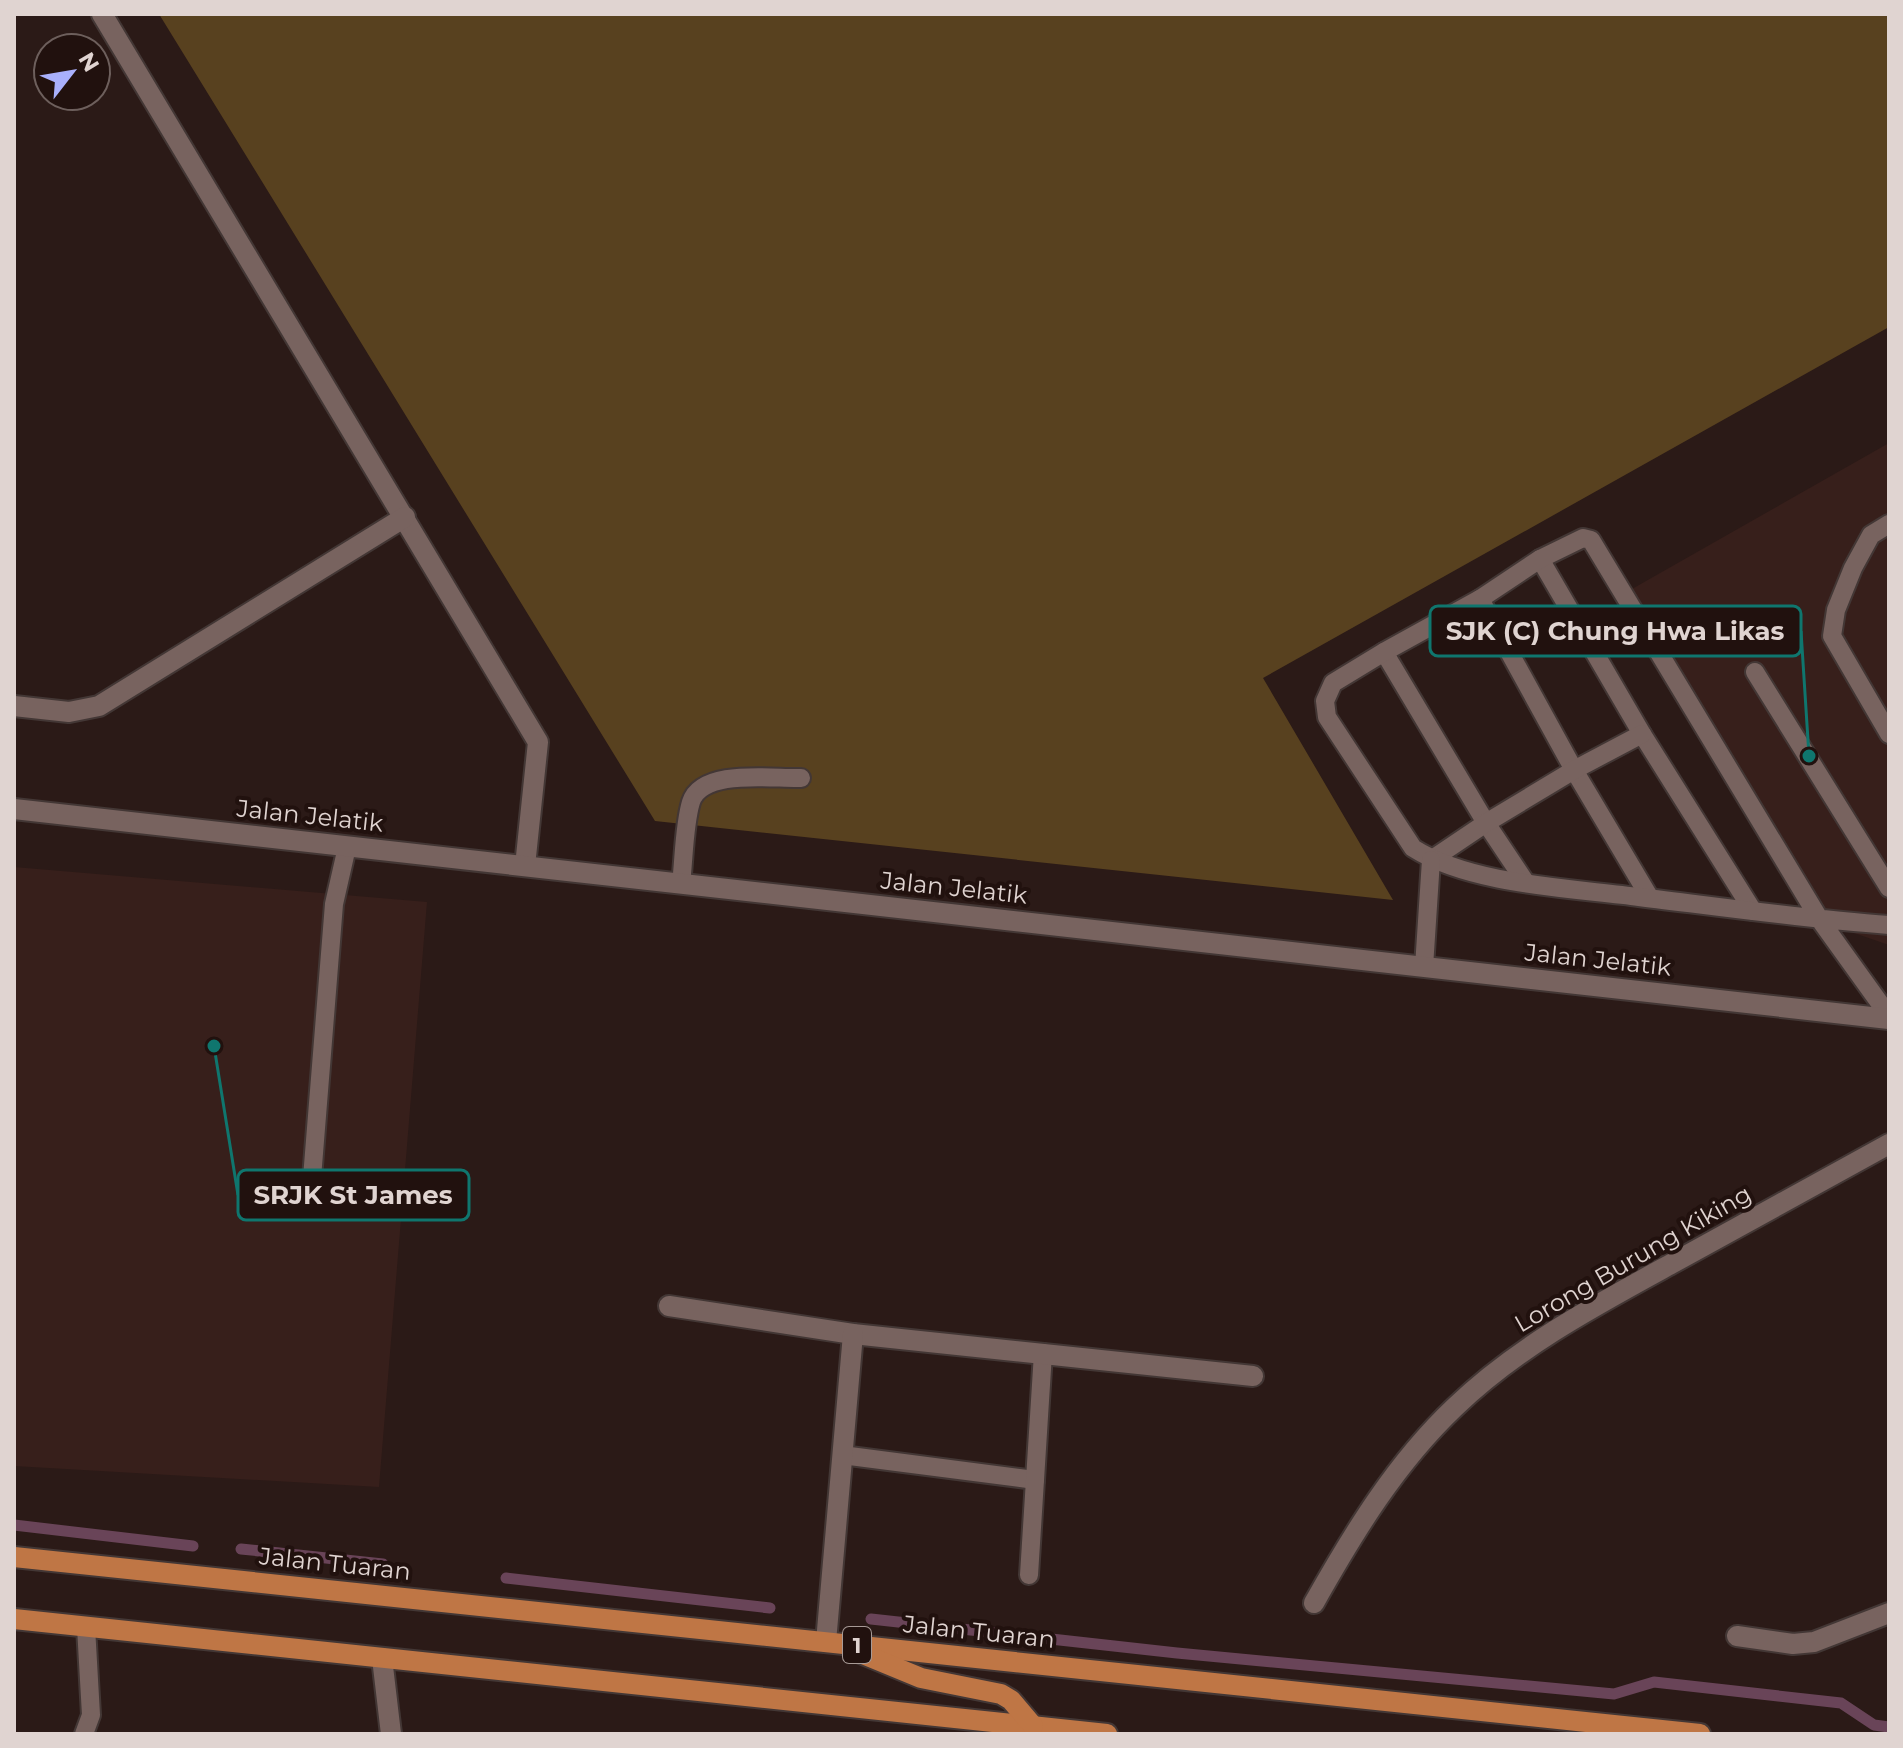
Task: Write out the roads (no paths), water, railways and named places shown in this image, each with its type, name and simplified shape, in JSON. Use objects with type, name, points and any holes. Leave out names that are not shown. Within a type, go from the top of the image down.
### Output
[{"type":"main road","name":"Jalan Tuaran","points":[[14,1557],[1700,1734]]},
{"type":"main road","points":[[14,1619],[382,1658],[969,1727],[1033,1726],[1107,1734]]},
{"type":"main road","points":[[831,1643],[921,1678],[1001,1694],[1011,1700],[1033,1726]]},
{"type":"street","points":[[102,14],[538,742],[525,866]]},
{"type":"street","points":[[14,706],[69,712],[99,706],[405,517]]},
{"type":"street","name":"Jalan Jelatik","points":[[14,809],[1889,1018]]},
{"type":"street","name":"Lorong Burung Kiking","points":[[1314,1603],[1348,1541],[1402,1464],[1454,1407],[1494,1372],[1604,1300],[1889,1144]]},
{"type":"street","points":[[669,1306],[853,1334],[1253,1376]]},
{"type":"street","points":[[831,1643],[853,1334]]},
{"type":"street","points":[[1737,1636],[1793,1644],[1814,1642],[1889,1613]]},
{"type":"street","points":[[382,1658],[391,1734]]},
{"type":"lane","points":[[1889,524],[1871,535],[1853,568],[1836,610],[1832,636],[1889,734]]},
{"type":"lane","points":[[1889,925],[1820,920],[1526,883],[1431,860],[1413,848],[1327,717],[1325,701],[1333,683],[1384,652],[1480,599],[1540,559],[1583,538],[1591,540],[1820,920],[1889,1018]]},
{"type":"lane","points":[[1540,559],[1642,734],[1753,911]]},
{"type":"lane","points":[[1480,599],[1574,770],[1650,898]]},
{"type":"lane","points":[[1384,652],[1486,823],[1526,883]]},
{"type":"lane","points":[[1755,672],[1889,888]]},
{"type":"lane","points":[[1431,860],[1574,770],[1642,734]]},
{"type":"lane","points":[[681,884],[692,800],[704,786],[717,779],[801,778]]},
{"type":"lane","points":[[312,1178],[334,904],[347,847]]},
{"type":"lane","points":[[1424,967],[1431,860]]},
{"type":"lane","points":[[1029,1575],[1043,1353]]},
{"type":"lane","points":[[842,1455],[1035,1480]]},
{"type":"lane","points":[[84,1734],[91,1715],[86,1627]]},
{"type":"waterway","points":[[14,1525],[193,1546]]},
{"type":"waterway","points":[[241,1549],[383,1564]]},
{"type":"waterway","points":[[506,1578],[770,1608]]},
{"type":"waterway","points":[[871,1619],[1177,1653],[1614,1694],[1654,1682],[1841,1703],[1874,1725],[1889,1727]]},
{"type":"place","name":"SJK (C) Chung Hwa Likas","points":[[1809,756]]},
{"type":"place","name":"SRJK St James","points":[[214,1046]]}]
